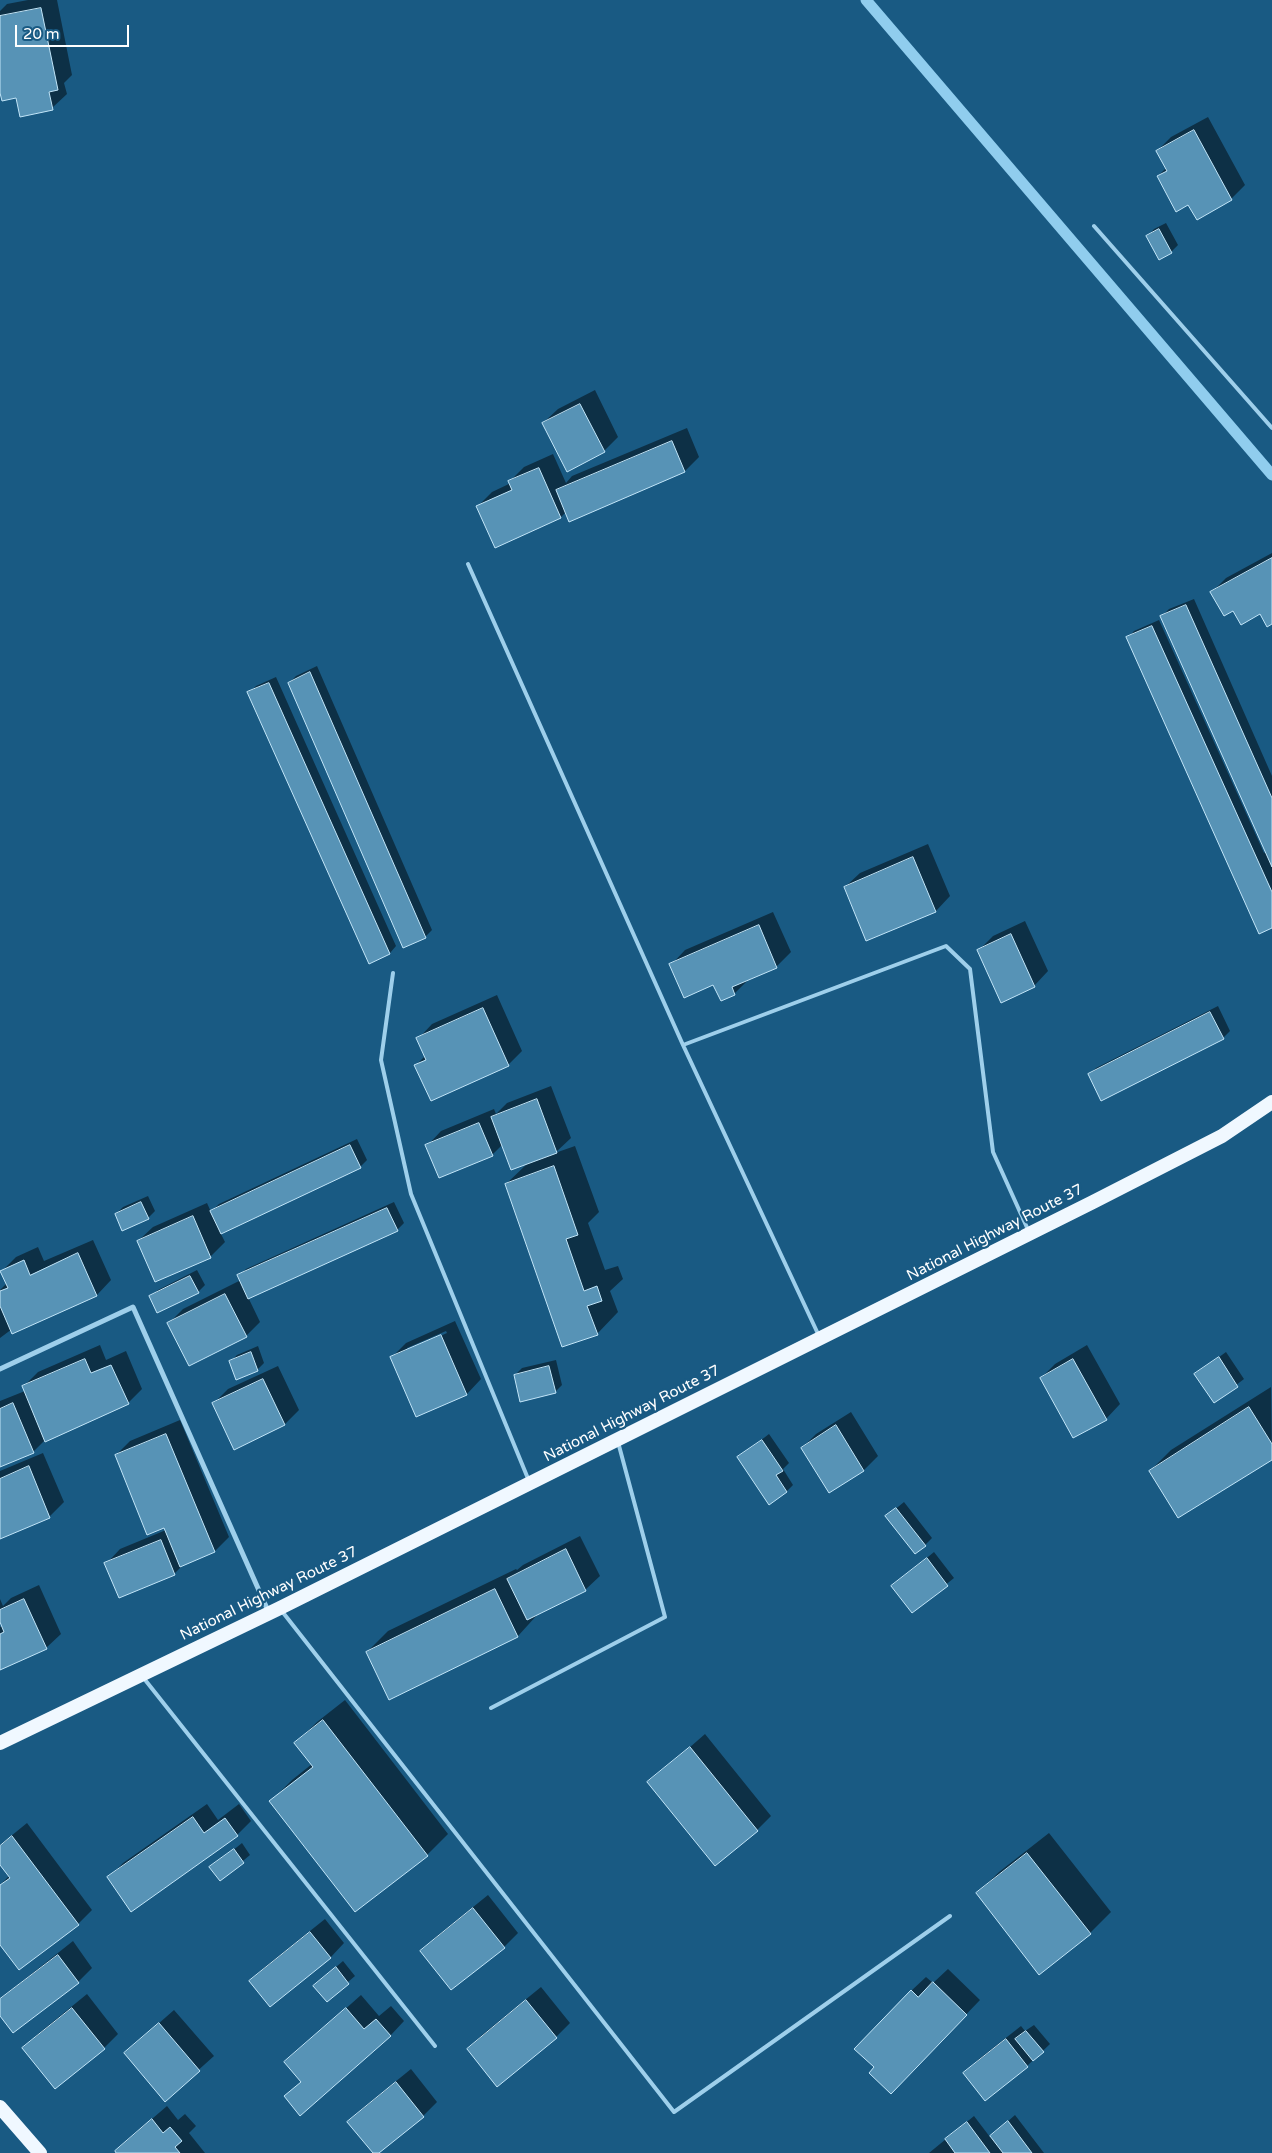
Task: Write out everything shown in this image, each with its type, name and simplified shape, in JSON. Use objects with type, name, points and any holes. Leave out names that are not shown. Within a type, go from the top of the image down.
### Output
[{"type":"highway","name":"National Highway Route 37","points":[[0,1743],[274,1610],[1030,1234],[1222,1136],[1272,1102]]},
{"type":"highway","points":[[0,2107],[40,2153]]},
{"type":"street","points":[[0,1369],[133,1307],[274,1610]]},
{"type":"lane","points":[[1094,226],[1272,428]]},
{"type":"lane","points":[[468,564],[683,1045],[820,1338]]},
{"type":"lane","points":[[683,1045],[946,946],[970,969],[993,1152],[1030,1234]]},
{"type":"lane","points":[[393,973],[381,1060],[411,1194],[530,1483]]},
{"type":"lane","points":[[491,1708],[665,1617],[617,1439]]},
{"type":"lane","points":[[274,1610],[674,2112],[950,1916]]},
{"type":"lane","points":[[141,1675],[435,2046]]},
{"type":"building","points":[[41,8],[58,90],[49,92],[53,110],[20,117],[16,98],[2,101],[0,93],[0,16]]},
{"type":"building","points":[[1194,130],[1232,200],[1197,220],[1188,205],[1176,212],[1157,176],[1167,171],[1156,151]]},
{"type":"building","points":[[1159,229],[1172,253],[1159,260],[1146,236]]},
{"type":"building","points":[[580,404],[605,452],[567,472],[542,423]]},
{"type":"building","points":[[672,441],[685,472],[569,522],[556,490]]},
{"type":"building","points":[[539,468],[561,518],[495,548],[476,506],[512,490],[508,481]]},
{"type":"building","points":[[1272,558],[1272,624],[1267,627],[1260,614],[1241,625],[1233,611],[1224,616],[1210,592]]},
{"type":"building","points":[[1186,605],[1272,798],[1272,867],[1160,616]]},
{"type":"building","points":[[1152,626],[1272,892],[1272,928],[1259,934],[1126,637]]},
{"type":"building","points":[[310,672],[426,938],[403,948],[288,683]]},
{"type":"building","points":[[269,683],[390,954],[369,964],[247,692]]},
{"type":"building","points":[[913,857],[936,912],[866,941],[844,887]]},
{"type":"building","points":[[759,925],[777,968],[732,987],[735,995],[721,1001],[713,985],[684,998],[669,964]]},
{"type":"building","points":[[1011,934],[1035,987],[1001,1003],[977,950]]},
{"type":"building","points":[[483,1008],[509,1066],[431,1101],[414,1065],[426,1060],[416,1038]]},
{"type":"building","points":[[1210,1012],[1224,1039],[1101,1101],[1088,1074]]},
{"type":"building","points":[[537,1099],[557,1153],[511,1170],[491,1117]]},
{"type":"building","points":[[479,1123],[493,1156],[439,1178],[425,1145]]},
{"type":"building","points":[[350,1145],[361,1168],[221,1234],[210,1211]]},
{"type":"building","points":[[554,1166],[578,1235],[566,1239],[584,1291],[597,1286],[602,1301],[587,1306],[598,1335],[562,1347],[505,1184]]},
{"type":"building","points":[[141,1202],[149,1219],[122,1231],[115,1214]]},
{"type":"building","points":[[387,1208],[398,1231],[248,1299],[237,1275]]},
{"type":"building","points":[[193,1216],[211,1258],[155,1282],[137,1241]]},
{"type":"building","points":[[78,1253],[97,1296],[12,1334],[0,1306],[0,1291],[8,1288],[0,1271],[24,1260],[30,1275]]},
{"type":"building","points":[[190,1276],[199,1293],[157,1313],[149,1296]]},
{"type":"building","points":[[225,1294],[247,1337],[189,1366],[167,1323]]},
{"type":"building","points":[[441,1335],[467,1395],[416,1417],[390,1357]]},
{"type":"building","points":[[251,1352],[258,1371],[236,1380],[229,1361]]},
{"type":"building","points":[[1219,1357],[1238,1387],[1214,1403],[1194,1374]]},
{"type":"building","points":[[85,1359],[91,1373],[111,1365],[129,1404],[45,1442],[22,1386]]},
{"type":"building","points":[[1073,1359],[1107,1420],[1073,1438],[1040,1378]]},
{"type":"building","points":[[549,1366],[556,1393],[520,1402],[514,1375]]},
{"type":"building","points":[[263,1379],[285,1425],[234,1450],[212,1403]]},
{"type":"building","points":[[13,1403],[34,1453],[0,1467],[0,1409]]},
{"type":"building","points":[[1249,1407],[1272,1444],[1272,1460],[1178,1518],[1149,1471]]},
{"type":"building","points":[[836,1425],[864,1471],[829,1493],[801,1448]]},
{"type":"building","points":[[166,1434],[215,1552],[180,1567],[164,1528],[147,1535],[115,1455]]},
{"type":"building","points":[[762,1440],[783,1471],[776,1475],[787,1492],[769,1505],[737,1457]]},
{"type":"building","points":[[29,1466],[50,1518],[0,1539],[0,1479]]},
{"type":"building","points":[[896,1508],[926,1546],[915,1554],[885,1516]]},
{"type":"building","points":[[161,1540],[175,1575],[119,1598],[104,1563]]},
{"type":"building","points":[[566,1549],[586,1591],[527,1620],[507,1579]]},
{"type":"building","points":[[927,1558],[948,1586],[912,1613],[891,1586]]},
{"type":"building","points":[[495,1589],[518,1637],[389,1700],[366,1652]]},
{"type":"building","points":[[24,1599],[47,1649],[0,1670],[0,1634],[4,1632],[0,1622],[0,1610]]},
{"type":"building","points":[[323,1720],[428,1856],[355,1912],[269,1801],[313,1767],[294,1743]]},
{"type":"building","points":[[690,1747],[758,1831],[715,1866],[647,1782]]},
{"type":"building","points":[[193,1817],[204,1833],[225,1818],[238,1836],[131,1912],[107,1877]]},
{"type":"building","points":[[12,1836],[79,1925],[19,1970],[0,1945],[0,1885],[10,1878],[0,1865],[0,1846]]},
{"type":"building","points":[[234,1849],[244,1863],[220,1881],[209,1867]]},
{"type":"building","points":[[1027,1853],[1091,1934],[1039,1975],[976,1893]]},
{"type":"building","points":[[473,1908],[505,1948],[451,1990],[420,1951]]},
{"type":"building","points":[[310,1932],[331,1958],[270,2007],[249,1981]]},
{"type":"building","points":[[58,1955],[79,1983],[13,2033],[0,2016],[0,1999]]},
{"type":"building","points":[[336,1967],[349,1984],[327,2002],[313,1986]]},
{"type":"building","points":[[933,1982],[967,2015],[891,2094],[869,2073],[874,2067],[854,2049],[911,1990],[918,1997]]},
{"type":"building","points":[[526,2000],[557,2038],[497,2087],[467,2049]]},
{"type":"building","points":[[72,2008],[105,2049],[55,2089],[22,2048]]},
{"type":"building","points":[[346,2008],[364,2029],[376,2019],[391,2036],[300,2116],[284,2096],[301,2082],[284,2062]]},
{"type":"building","points":[[159,2023],[200,2071],[165,2102],[124,2053]]},
{"type":"building","points":[[1026,2031],[1044,2052],[1033,2061],[1015,2039]]},
{"type":"building","points":[[1006,2039],[1028,2067],[985,2101],[963,2073]]},
{"type":"building","points":[[396,2082],[424,2117],[379,2153],[373,2153],[347,2122]]},
{"type":"building","points":[[152,2119],[163,2133],[170,2127],[182,2141],[175,2147],[180,2153],[116,2153],[115,2151]]},
{"type":"building","points":[[1008,2121],[1032,2153],[1003,2153],[990,2136]]},
{"type":"building","points":[[967,2122],[990,2153],[955,2153],[945,2139]]},
{"type":"waterway","points":[[866,0],[1272,475]]}]
